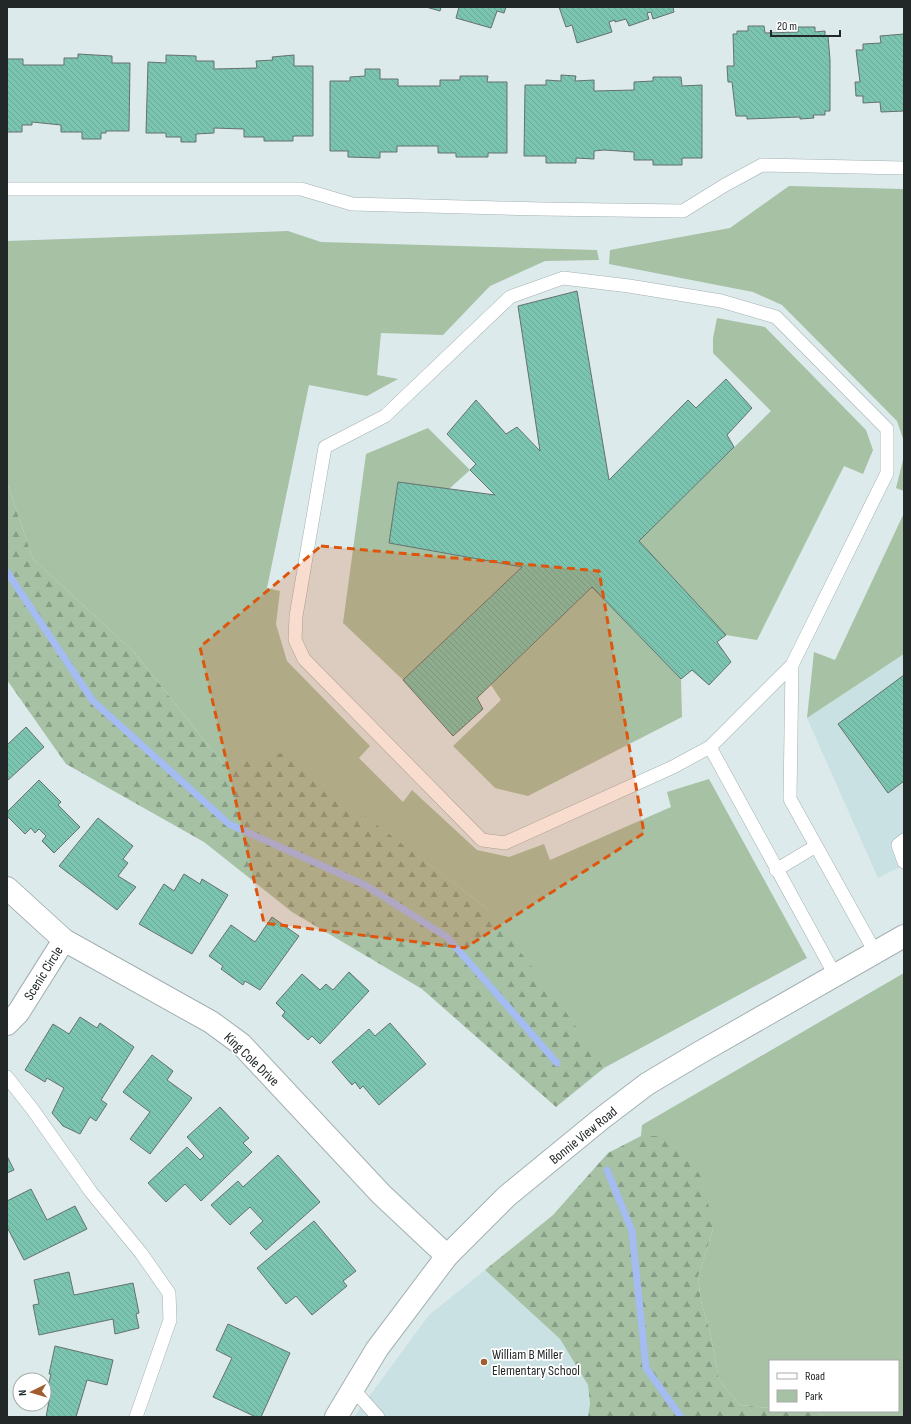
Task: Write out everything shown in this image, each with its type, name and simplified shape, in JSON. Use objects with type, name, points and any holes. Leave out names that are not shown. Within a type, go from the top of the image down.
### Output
[{"type":"street","name":"King Cole Drive","points":[[7,888],[64,940],[211,1022],[241,1044],[381,1194],[447,1256]]},
{"type":"street","name":"Bonnie View Road","points":[[336,1417],[377,1349],[447,1256],[507,1196],[601,1119],[647,1084],[904,936]]},
{"type":"street","name":"Scenic Circle","points":[[7,1024],[18,1013],[64,940]]},
{"type":"lane","points":[[7,189],[301,188],[352,204],[683,211],[725,185],[762,165],[904,168]]},
{"type":"lane","points":[[563,278],[629,286],[721,301],[776,317],[887,430],[886,473],[792,665],[710,748],[673,767],[505,843],[482,840],[304,659],[295,640],[296,616],[325,447],[385,416],[510,296],[563,278]]},
{"type":"lane","points":[[792,665],[790,799],[875,952]]},
{"type":"lane","points":[[710,748],[835,975]]},
{"type":"lane","points":[[904,840],[898,845],[904,862]]},
{"type":"lane","points":[[776,870],[816,846]]},
{"type":"lane","points":[[7,1077],[33,1110],[91,1192],[141,1254],[169,1293],[170,1320],[136,1417]]},
{"type":"lane","points":[[353,1389],[378,1417]]},
{"type":"highlighted area","points":[[321,546],[599,571],[644,833],[465,948],[264,923],[200,647]]},
{"type":"shaded area","points":[[904,654],[904,865],[878,878],[807,718]]},
{"type":"shaded area","name":"William B Miller Elementary School","points":[[485,1270],[560,1339],[588,1385],[590,1407],[588,1417],[354,1417],[429,1315]]},
{"type":"green space","points":[[789,186],[904,189],[904,442],[897,421],[782,305],[753,292],[609,264],[610,250],[730,228]]},
{"type":"green space","points":[[288,231],[321,242],[597,250],[599,260],[545,261],[490,286],[443,335],[381,333],[377,375],[398,379],[367,396],[309,385],[267,588],[280,591],[276,624],[287,661],[370,746],[359,758],[403,802],[412,790],[477,850],[509,857],[544,844],[550,860],[671,807],[667,792],[709,779],[807,958],[604,1068],[484,906],[282,754],[223,764],[134,652],[33,559],[7,483],[7,241]]},
{"type":"green space","points":[[717,318],[765,327],[866,430],[873,450],[863,474],[844,466],[757,640],[726,635],[639,541],[771,411],[713,353],[713,338]]},
{"type":"green space","points":[[428,428],[470,470],[449,489],[398,482],[389,543],[522,567],[403,680],[343,623],[366,454]]},
{"type":"green space","points":[[904,456],[904,491],[896,488]]},
{"type":"green space","points":[[7,483],[33,559],[134,652],[223,764],[282,753],[484,906],[554,995],[604,1068],[556,1107],[422,989],[292,912],[204,842],[66,764],[7,680]]},
{"type":"green space","points":[[904,513],[904,654],[807,718],[814,652],[835,660]]},
{"type":"green space","points":[[592,587],[681,679],[682,717],[528,796],[495,788],[453,746],[501,700],[491,685]]},
{"type":"green space","points":[[904,973],[904,1417],[825,1417],[817,1412],[899,1412],[899,1360],[769,1360],[769,1408],[740,1405],[719,1380],[710,1331],[701,1301],[698,1277],[713,1229],[663,1136],[641,1136],[642,1125]]},
{"type":"green space","points":[[641,1136],[663,1136],[689,1158],[704,1182],[713,1229],[698,1277],[701,1301],[710,1331],[719,1380],[740,1405],[769,1408],[769,1412],[817,1412],[825,1417],[588,1417],[590,1404],[588,1385],[560,1339],[485,1270],[553,1215],[608,1153]]},
{"type":"building","points":[[426,7],[441,7],[440,11]]},
{"type":"building","points":[[459,7],[506,7],[504,13],[497,11],[491,28],[456,18]]},
{"type":"building","points":[[559,7],[673,7],[674,12],[653,19],[651,12],[647,13],[649,19],[629,26],[626,19],[615,22],[615,20],[609,22],[612,32],[577,43],[572,25],[566,27]]},
{"type":"building","points":[[748,26],[764,26],[765,33],[798,32],[798,27],[815,27],[815,32],[825,31],[825,36],[828,36],[830,60],[830,111],[825,111],[825,115],[813,115],[814,118],[800,119],[800,117],[747,119],[747,116],[736,116],[732,82],[728,82],[727,66],[734,66],[733,34],[737,34],[737,31],[748,31]]},
{"type":"building","points":[[904,34],[904,111],[881,112],[880,102],[863,103],[863,96],[856,96],[855,82],[860,82],[856,50],[863,50],[863,44],[881,43],[880,36]]},
{"type":"building","points":[[78,54],[112,56],[112,63],[130,63],[129,131],[106,131],[106,133],[101,133],[101,139],[82,139],[82,132],[61,132],[61,125],[32,122],[32,125],[22,125],[22,132],[7,132],[7,59],[23,59],[23,65],[64,65],[64,58],[78,58]]},
{"type":"building","points":[[166,55],[196,56],[196,61],[214,61],[214,69],[257,68],[256,61],[273,60],[272,57],[294,55],[294,66],[313,66],[313,136],[293,136],[293,141],[264,141],[264,137],[244,137],[244,129],[214,128],[214,133],[196,134],[196,142],[181,142],[181,137],[166,137],[166,133],[146,133],[148,62],[166,63]]},
{"type":"building","points":[[365,69],[380,69],[380,79],[398,79],[398,86],[440,86],[440,80],[460,80],[460,76],[488,76],[487,82],[507,82],[507,153],[488,153],[488,157],[456,157],[456,153],[438,153],[438,146],[397,146],[397,152],[380,152],[380,158],[348,157],[348,151],[330,151],[330,81],[350,81],[350,77],[365,76]]},
{"type":"building","points":[[561,75],[576,76],[575,81],[594,80],[594,91],[634,90],[634,82],[653,81],[653,77],[681,77],[682,86],[702,85],[702,158],[682,158],[682,165],[653,165],[653,160],[634,160],[634,152],[604,150],[594,151],[594,159],[576,158],[576,163],[546,163],[546,156],[524,156],[525,85],[546,85],[546,80],[561,81]]},
{"type":"building","points":[[577,291],[609,480],[688,400],[696,408],[726,379],[752,408],[727,435],[734,447],[639,541],[726,635],[717,642],[731,662],[709,685],[692,670],[681,679],[592,587],[477,698],[483,709],[453,736],[403,680],[522,567],[389,543],[398,482],[495,495],[470,470],[476,464],[447,434],[476,400],[506,434],[517,427],[540,451],[518,306]]},
{"type":"building","points":[[904,675],[904,781],[888,793],[838,724]]},
{"type":"building","points":[[26,727],[44,747],[7,781],[7,745]]},
{"type":"building","points":[[39,780],[61,802],[58,805],[80,827],[54,853],[42,841],[46,836],[39,829],[35,833],[31,828],[25,834],[7,816],[7,812]]},
{"type":"building","points":[[98,818],[133,846],[123,859],[128,863],[118,876],[136,887],[117,910],[59,866]]},
{"type":"building","points":[[184,874],[200,884],[202,879],[228,895],[192,954],[139,924],[164,884],[174,891]]},
{"type":"building","points":[[272,917],[299,936],[260,990],[245,981],[243,985],[221,969],[223,966],[209,956],[231,925],[255,942]]},
{"type":"building","points":[[349,972],[369,991],[320,1044],[312,1036],[308,1040],[282,1016],[285,1012],[276,1003],[302,974],[320,990],[326,984],[333,990]]},
{"type":"building","points":[[80,1017],[97,1028],[100,1023],[134,1047],[101,1100],[107,1104],[96,1121],[90,1117],[80,1134],[63,1126],[52,1113],[64,1088],[47,1078],[45,1082],[25,1070],[53,1024],[69,1034]]},
{"type":"building","points":[[390,1023],[426,1064],[379,1105],[363,1086],[360,1089],[355,1082],[352,1085],[332,1062],[369,1029],[375,1036]]},
{"type":"building","points":[[152,1055],[173,1071],[167,1080],[192,1098],[150,1154],[130,1139],[150,1112],[123,1092]]},
{"type":"building","points":[[220,1107],[249,1138],[243,1143],[252,1152],[201,1201],[185,1184],[166,1202],[148,1183],[187,1147],[200,1160],[204,1156],[187,1137]]},
{"type":"building","points":[[278,1155],[320,1202],[266,1250],[250,1233],[263,1221],[250,1207],[230,1225],[211,1205],[238,1181],[243,1187]]},
{"type":"building","points":[[7,1156],[14,1170],[7,1173]]},
{"type":"building","points":[[31,1189],[47,1220],[75,1206],[87,1229],[24,1260],[7,1227],[7,1201]]},
{"type":"building","points":[[314,1221],[356,1271],[343,1281],[347,1286],[312,1315],[296,1296],[286,1304],[257,1268]]},
{"type":"building","points":[[69,1272],[74,1295],[133,1283],[139,1313],[136,1314],[139,1328],[115,1334],[113,1319],[39,1335],[33,1305],[39,1304],[34,1280]]},
{"type":"building","points":[[228,1324],[290,1353],[261,1417],[256,1417],[213,1397],[232,1358],[216,1350]]},
{"type":"building","points":[[55,1346],[113,1360],[107,1385],[87,1380],[76,1417],[46,1417],[47,1412],[52,1412],[52,1372],[49,1372]]},
{"type":"waterway","points":[[7,572],[93,701],[229,824],[365,885],[447,937],[557,1063]]},
{"type":"waterway","points":[[607,1170],[632,1231],[646,1368],[681,1417]]},
{"type":"place","name":"William B Miller Elementary School","points":[[484,1362]]}]
